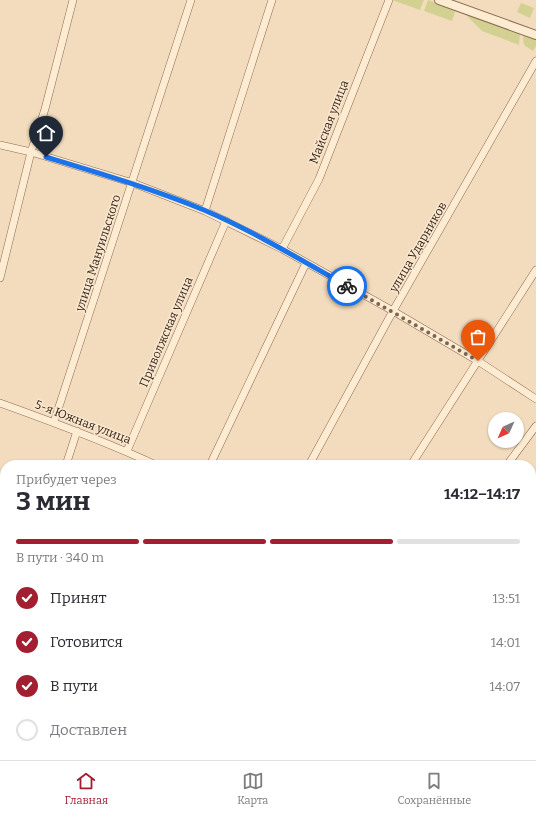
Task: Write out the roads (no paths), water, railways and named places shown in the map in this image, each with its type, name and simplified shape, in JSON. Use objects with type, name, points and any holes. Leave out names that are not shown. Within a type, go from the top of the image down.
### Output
[{"type":"street","points":[[0,278],[31,152],[45,109],[73,0]]},
{"type":"street","name":"улица Мануильского","points":[[54,422],[133,183],[191,0]]},
{"type":"street","points":[[205,211],[272,0]]},
{"type":"street","name":"Майская улица","points":[[282,249],[319,179],[389,0]]},
{"type":"street","points":[[439,0],[534,30]]},
{"type":"street","points":[[455,0],[534,30]]},
{"type":"street","name":"улица Ударников","points":[[312,460],[393,311],[536,62]]},
{"type":"street","points":[[0,145],[31,152],[133,183],[205,211],[282,249],[393,311],[478,361],[536,399]]},
{"type":"street","name":"Приволжская улица","points":[[127,452],[226,221]]},
{"type":"street","points":[[212,460],[306,263]]},
{"type":"street","points":[[414,460],[536,270]]},
{"type":"street","name":"5-я Южная улица","points":[[0,403],[77,431],[145,460]]},
{"type":"street","points":[[511,460],[536,426]]},
{"type":"street","points":[[68,460],[77,431]]}]
